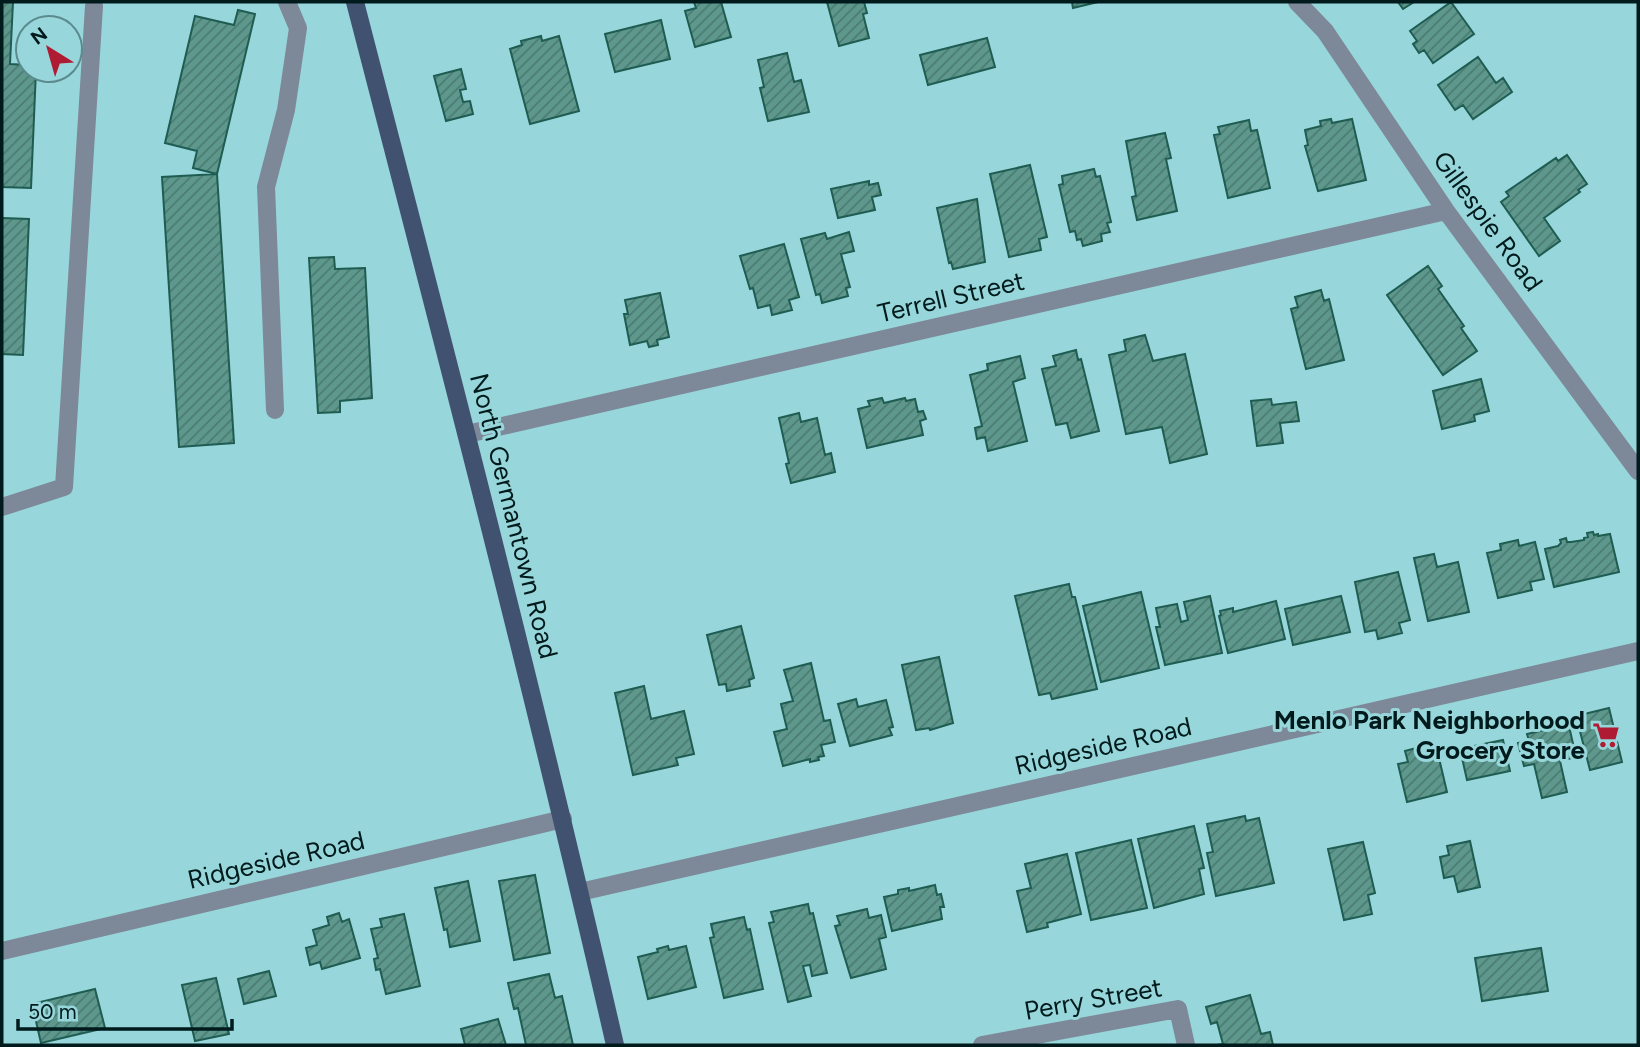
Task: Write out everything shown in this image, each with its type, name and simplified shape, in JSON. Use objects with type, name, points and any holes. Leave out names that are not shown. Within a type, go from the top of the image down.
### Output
[{"type":"main road","name":"North Germantown Road","points":[[355,2],[467,434],[563,820],[615,1045]]},
{"type":"street","points":[[275,410],[266,187],[286,110],[298,28],[287,2]]},
{"type":"street","name":"Gillespie Road","points":[[1297,2],[1325,31],[1446,211],[1638,471]]},
{"type":"street","points":[[2,507],[64,487],[94,6]]},
{"type":"street","name":"Terrell Street","points":[[467,434],[1446,211]]},
{"type":"street","name":"Ridgeside Road","points":[[580,892],[1638,651]]},
{"type":"street","name":"Ridgeside Road","points":[[2,951],[563,820]]},
{"type":"street","name":"Perry Street","points":[[982,1045],[1178,1009],[1186,1045]]},
{"type":"building","points":[[2,2],[13,2],[10,64],[14,64],[14,84],[35,84],[31,188],[2,187]]},
{"type":"building","points":[[694,2],[721,2],[731,37],[695,47],[685,11],[696,8]]},
{"type":"building","points":[[827,2],[864,2],[867,13],[863,14],[869,38],[839,46]]},
{"type":"building","points":[[1072,2],[1098,2],[1073,8]]},
{"type":"building","points":[[1398,2],[1414,2],[1403,9]]},
{"type":"building","points":[[1451,2],[1474,34],[1433,63],[1424,50],[1419,53],[1413,44],[1417,41],[1410,31]]},
{"type":"building","points":[[238,10],[255,14],[217,174],[193,168],[197,151],[165,143],[195,16],[234,25]]},
{"type":"building","points":[[661,20],[670,59],[615,72],[605,34]]},
{"type":"building","points":[[541,36],[542,41],[559,36],[579,111],[530,124],[510,49],[522,45],[521,41]]},
{"type":"building","points":[[987,38],[995,67],[928,85],[920,55]]},
{"type":"building","points":[[787,53],[794,82],[801,80],[809,112],[768,121],[760,88],[764,87],[758,60]]},
{"type":"building","points":[[1478,57],[1496,83],[1503,78],[1512,92],[1473,119],[1463,105],[1455,110],[1438,85]]},
{"type":"building","points":[[461,69],[466,89],[460,90],[463,102],[470,101],[473,114],[446,121],[434,76]]},
{"type":"building","points":[[1331,119],[1332,123],[1352,119],[1366,180],[1318,191],[1305,146],[1308,145],[1305,130],[1321,126],[1320,121]]},
{"type":"building","points":[[1249,120],[1251,131],[1257,130],[1270,188],[1228,198],[1214,135],[1220,134],[1218,127]]},
{"type":"building","points":[[1165,133],[1171,158],[1166,159],[1177,211],[1137,220],[1132,197],[1136,196],[1126,141]]},
{"type":"building","points":[[1567,155],[1587,184],[1544,218],[1560,241],[1539,256],[1501,202],[1509,196],[1506,192],[1556,158],[1558,161]]},
{"type":"building","points":[[1030,165],[1047,237],[1039,239],[1041,250],[1009,257],[990,174]]},
{"type":"building","points":[[1094,169],[1096,177],[1100,176],[1111,222],[1107,223],[1110,232],[1101,234],[1102,241],[1083,246],[1081,239],[1077,240],[1075,231],[1070,232],[1059,185],[1063,184],[1062,176]]},
{"type":"building","points":[[217,174],[234,443],[179,447],[162,177]]},
{"type":"building","points":[[869,181],[869,185],[878,183],[881,195],[872,197],[875,210],[838,218],[831,189]]},
{"type":"building","points":[[977,199],[985,262],[953,269],[951,262],[949,263],[937,208]]},
{"type":"building","points":[[2,218],[29,219],[23,355],[2,354]]},
{"type":"building","points":[[849,232],[854,251],[841,254],[850,287],[846,288],[848,296],[822,303],[820,294],[816,295],[801,239],[825,233],[827,239]]},
{"type":"building","points":[[784,244],[799,297],[789,300],[792,310],[772,315],[770,305],[758,308],[740,256]]},
{"type":"building","points":[[334,257],[335,269],[365,268],[372,398],[340,401],[340,412],[318,413],[309,258]]},
{"type":"building","points":[[1428,266],[1442,286],[1438,289],[1464,326],[1461,328],[1477,351],[1443,375],[1387,295]]},
{"type":"building","points":[[1321,290],[1324,301],[1329,299],[1344,360],[1306,369],[1291,309],[1298,307],[1295,297]]},
{"type":"building","points":[[660,293],[669,337],[657,340],[658,345],[649,347],[647,341],[630,345],[624,314],[628,314],[625,300]]},
{"type":"building","points":[[1145,335],[1153,361],[1185,354],[1207,454],[1170,463],[1162,427],[1126,434],[1109,355],[1126,351],[1124,340]]},
{"type":"building","points":[[1076,350],[1078,360],[1081,359],[1099,431],[1071,438],[1067,423],[1056,425],[1042,369],[1056,366],[1053,356]]},
{"type":"building","points":[[1020,356],[1025,378],[1013,382],[1027,441],[988,451],[985,437],[977,439],[975,428],[982,426],[970,375],[988,370],[987,364]]},
{"type":"building","points":[[1481,379],[1489,411],[1474,415],[1475,421],[1442,429],[1433,391]]},
{"type":"building","points":[[882,398],[884,403],[905,398],[906,401],[915,399],[918,412],[923,411],[926,419],[920,421],[923,435],[867,448],[858,409],[870,406],[868,401]]},
{"type":"building","points":[[1271,399],[1272,405],[1296,402],[1299,421],[1280,423],[1283,443],[1257,446],[1251,401]]},
{"type":"building","points":[[799,413],[801,422],[817,418],[825,455],[831,453],[835,472],[791,483],[779,418]]},
{"type":"building","points":[[1593,532],[1598,536],[1610,534],[1619,572],[1554,587],[1545,549],[1558,546],[1560,540],[1566,538],[1567,542],[1584,540],[1588,537],[1587,533]]},
{"type":"building","points":[[1518,540],[1519,546],[1535,542],[1544,579],[1530,582],[1532,590],[1498,598],[1487,553],[1501,550],[1500,544]]},
{"type":"building","points":[[1434,554],[1437,567],[1458,562],[1469,612],[1428,621],[1414,558]]},
{"type":"building","points":[[1398,572],[1410,620],[1399,623],[1402,633],[1378,639],[1376,630],[1365,632],[1355,582]]},
{"type":"building","points":[[1069,584],[1072,597],[1075,597],[1097,689],[1052,699],[1050,693],[1039,695],[1015,596]]},
{"type":"building","points":[[1141,592],[1159,668],[1101,682],[1083,606]]},
{"type":"building","points":[[1210,596],[1222,653],[1165,665],[1156,627],[1160,627],[1156,608],[1177,604],[1181,622],[1188,620],[1184,602]]},
{"type":"building","points":[[1341,596],[1350,632],[1293,645],[1285,609]]},
{"type":"building","points":[[1276,601],[1285,639],[1228,653],[1220,611],[1233,608],[1233,612]]},
{"type":"building","points":[[741,626],[754,678],[749,680],[750,686],[727,691],[726,684],[719,685],[707,635]]},
{"type":"building","points":[[939,657],[953,723],[930,730],[916,730],[902,665]]},
{"type":"building","points":[[811,663],[824,721],[830,720],[835,742],[821,745],[824,756],[818,757],[819,760],[810,762],[810,759],[783,766],[774,732],[787,729],[781,704],[793,701],[784,670]]},
{"type":"building","points":[[644,686],[651,719],[684,711],[694,754],[676,758],[678,765],[633,775],[615,693]]},
{"type":"building","points":[[856,699],[858,707],[886,700],[893,727],[889,728],[892,735],[850,746],[838,704]]},
{"type":"building","points":[[1609,708],[1622,762],[1590,770],[1576,716]]},
{"type":"building","points":[[1559,724],[1560,727],[1569,726],[1576,757],[1560,761],[1567,792],[1542,798],[1534,764],[1524,766],[1518,743],[1529,741],[1527,734]]},
{"type":"building","points":[[1503,740],[1510,771],[1467,780],[1460,749]]},
{"type":"building","points":[[1420,747],[1422,758],[1438,754],[1447,792],[1407,802],[1398,764],[1408,762],[1405,751]]},
{"type":"building","points":[[1245,816],[1246,821],[1259,818],[1274,883],[1216,896],[1207,853],[1213,852],[1207,824]]},
{"type":"building","points":[[1194,826],[1204,868],[1199,869],[1204,894],[1154,908],[1138,839]]},
{"type":"building","points":[[1131,840],[1147,908],[1091,920],[1076,853]]},
{"type":"building","points":[[1470,841],[1480,887],[1458,892],[1454,876],[1444,878],[1440,857],[1449,855],[1447,846]]},
{"type":"building","points":[[1363,842],[1375,893],[1368,895],[1372,914],[1344,920],[1328,849]]},
{"type":"building","points":[[1067,854],[1081,914],[1047,923],[1048,927],[1027,932],[1017,891],[1031,888],[1025,864]]},
{"type":"building","points":[[535,875],[550,953],[514,960],[499,881]]},
{"type":"building","points":[[468,881],[480,941],[450,947],[435,888]]},
{"type":"building","points":[[935,885],[937,895],[941,894],[944,907],[940,907],[942,919],[892,931],[884,897],[898,894],[898,890],[909,888],[909,891]]},
{"type":"building","points":[[808,904],[810,914],[813,913],[827,973],[812,976],[810,965],[803,966],[811,996],[788,1002],[769,923],[774,922],[771,912]]},
{"type":"building","points":[[867,909],[869,918],[881,915],[886,937],[879,939],[886,969],[851,978],[835,926],[840,925],[837,916]]},
{"type":"building","points":[[339,913],[342,922],[349,919],[360,958],[322,969],[320,962],[310,965],[306,948],[317,945],[313,930],[329,925],[327,917]]},
{"type":"building","points":[[404,914],[420,986],[386,994],[380,969],[376,970],[374,959],[378,958],[371,929],[382,927],[380,919]]},
{"type":"building","points":[[744,917],[747,930],[750,929],[763,989],[724,998],[710,938],[714,937],[711,924]]},
{"type":"building","points":[[668,946],[669,950],[686,946],[696,987],[648,999],[638,957],[658,952],[657,949]]},
{"type":"building","points":[[1541,948],[1548,991],[1482,1001],[1475,958]]},
{"type":"building","points":[[269,971],[276,996],[244,1004],[238,979]]},
{"type":"building","points":[[549,974],[555,998],[562,996],[573,1045],[526,1045],[518,1008],[514,1009],[508,983]]},
{"type":"building","points":[[216,978],[229,1034],[195,1041],[182,985]]},
{"type":"building","points":[[95,989],[105,1028],[41,1043],[32,1004]]},
{"type":"building","points":[[1250,995],[1261,1034],[1270,1032],[1273,1045],[1217,1045],[1223,1044],[1217,1022],[1211,1024],[1206,1007]]},
{"type":"building","points":[[498,1019],[506,1045],[465,1045],[461,1029]]},
{"type":"place","name":"Menlo Park Neighborhood Grocery Store","points":[[1606,735]]}]
